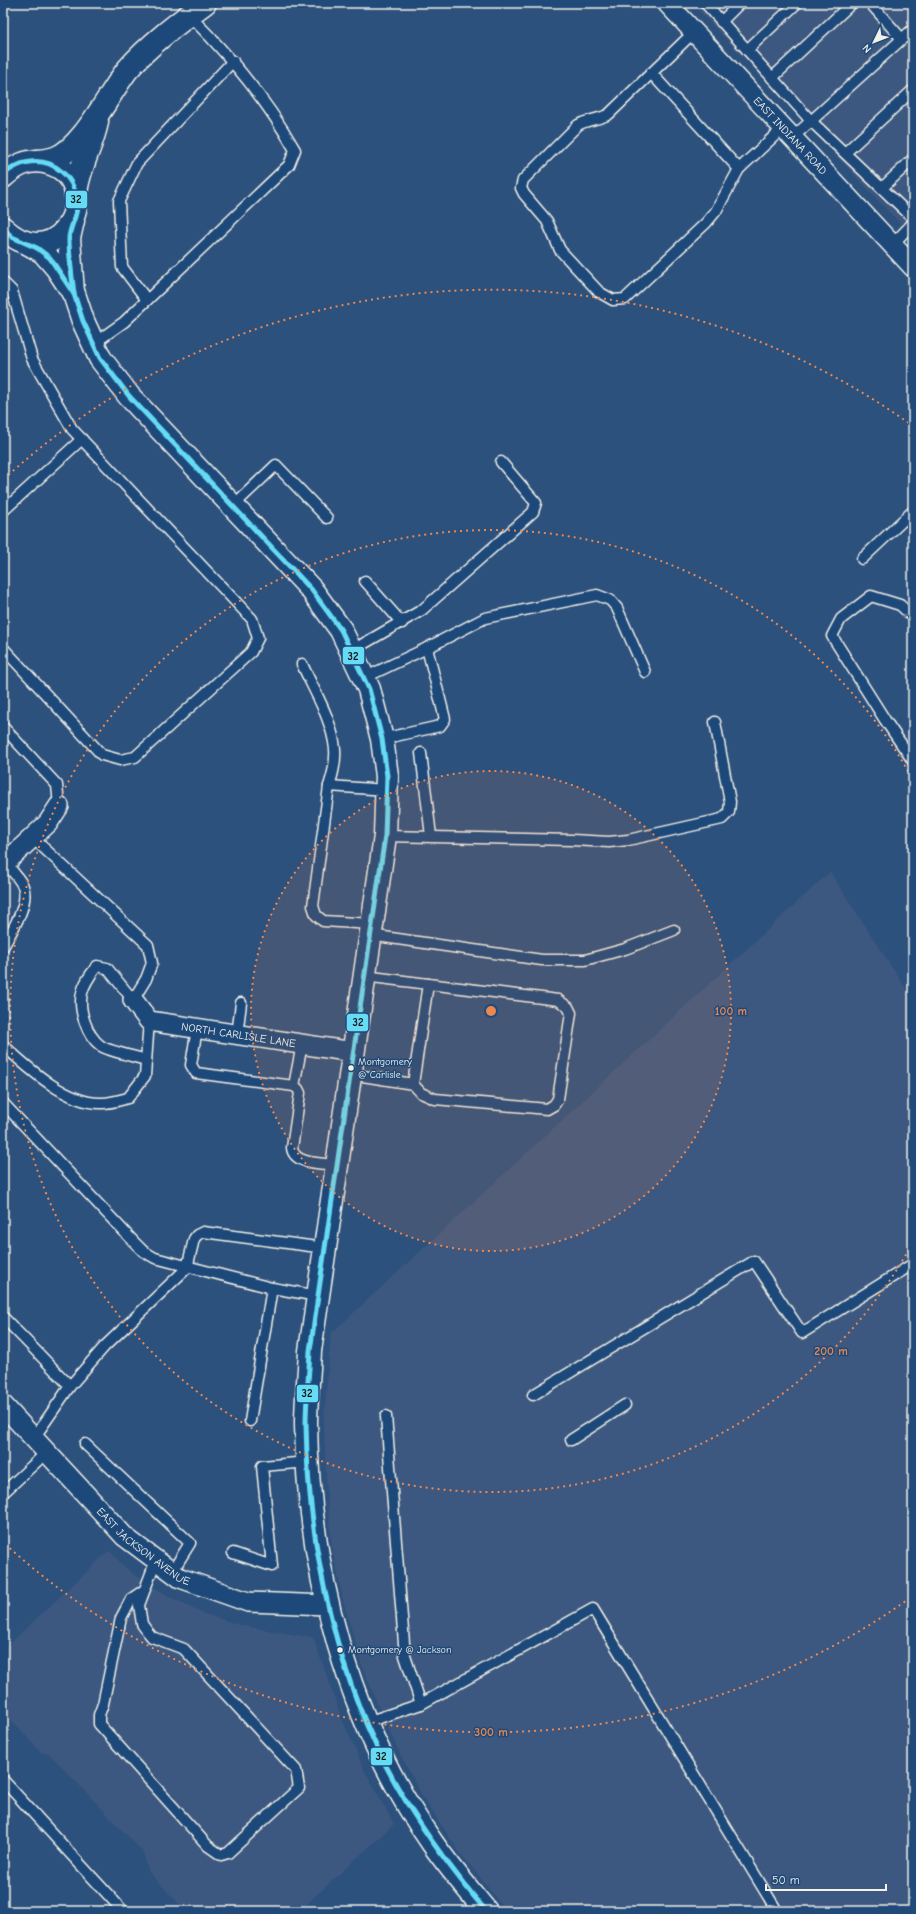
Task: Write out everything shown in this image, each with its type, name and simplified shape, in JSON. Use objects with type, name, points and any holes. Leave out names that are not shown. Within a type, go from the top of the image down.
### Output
[{"type":"main road","points":[[6,173],[24,163],[55,158],[68,151],[98,115],[108,97],[129,69],[167,32],[197,9]]},
{"type":"main road","points":[[74,294],[69,238],[77,208],[77,183],[92,144],[98,115]]},
{"type":"main road","points":[[37,161],[50,164],[61,170],[71,181],[76,194]]},
{"type":"main road","points":[[25,242],[39,244],[53,240],[64,232],[73,221]]},
{"type":"main road","points":[[3,228],[12,237],[37,248],[50,258],[74,294],[93,344],[100,358],[129,396],[311,589],[341,630],[369,689],[382,739],[387,776],[385,836],[310,1359],[306,1423],[310,1496],[327,1605],[354,1695],[398,1787],[433,1844],[486,1911]]},
{"type":"street","name":"EAST INDIANA ROAD","points":[[667,3],[913,267]]},
{"type":"street","points":[[4,864],[48,823],[59,806]]},
{"type":"street","points":[[133,1000],[149,1021]]},
{"type":"street","name":"NORTH CARLISLE LANE","points":[[149,1021],[353,1052]]},
{"type":"street","name":"EAST JACKSON AVENUE","points":[[3,1404],[125,1537],[180,1578],[248,1602],[327,1605]]},
{"type":"lane","points":[[704,3],[811,121],[846,152],[913,218]]},
{"type":"lane","points":[[721,22],[740,3]]},
{"type":"lane","points":[[747,50],[797,3]]},
{"type":"lane","points":[[772,78],[852,3]]},
{"type":"lane","points":[[870,3],[902,39]]},
{"type":"lane","points":[[93,344],[124,322],[288,165],[295,150],[252,84],[233,61],[197,9]]},
{"type":"lane","points":[[694,32],[609,114],[602,118],[588,119],[578,125],[523,180],[521,188],[524,194],[547,221],[560,250],[599,292],[613,300],[625,299],[711,217],[739,169],[788,133],[811,121],[913,29]]},
{"type":"lane","points":[[147,300],[122,267],[120,201],[136,163],[233,61]]},
{"type":"lane","points":[[651,73],[739,169]]},
{"type":"lane","points":[[846,152],[913,90]]},
{"type":"lane","points":[[882,188],[913,159]]},
{"type":"lane","points":[[892,245],[913,224]]},
{"type":"lane","points":[[3,282],[12,290],[32,359],[72,428],[252,619],[258,638],[251,652],[135,757],[120,760],[102,755],[3,648]]},
{"type":"lane","points":[[3,511],[82,439]]},
{"type":"lane","points":[[351,651],[402,623],[422,610],[533,512],[536,503],[501,462]]},
{"type":"lane","points":[[233,506],[276,465],[327,518]]},
{"type":"lane","points":[[862,559],[912,513]]},
{"type":"lane","points":[[365,581],[402,623]]},
{"type":"lane","points":[[364,678],[485,618],[597,595],[610,600],[617,608],[645,672]]},
{"type":"lane","points":[[913,617],[900,605],[871,596],[841,619],[832,636],[885,720],[913,761]]},
{"type":"lane","points":[[382,739],[440,726],[445,720],[427,648]]},
{"type":"lane","points":[[302,664],[322,708],[335,749],[334,769],[329,786],[313,906],[316,915],[323,921],[542,960],[585,960],[625,949],[674,930]]},
{"type":"lane","points":[[385,836],[431,836],[609,842],[628,840],[722,818],[729,812],[730,802],[715,722]]},
{"type":"lane","points":[[3,727],[57,785],[59,806]]},
{"type":"lane","points":[[421,753],[431,836]]},
{"type":"lane","points":[[329,786],[386,790]]},
{"type":"lane","points":[[33,838],[148,945],[152,963],[146,979],[133,1000],[107,968],[97,966],[89,976],[82,993],[81,1011],[90,1032],[102,1047],[146,1060]]},
{"type":"lane","points":[[3,947],[20,915],[24,895],[22,885],[4,864]]},
{"type":"lane","points":[[350,1074],[413,1084],[420,1093],[435,1099],[547,1109],[554,1105],[558,1099],[571,1013],[563,1002],[364,976]]},
{"type":"lane","points":[[413,1084],[428,984]]},
{"type":"lane","points":[[236,1034],[241,1003]]},
{"type":"lane","points":[[3,1045],[36,1075],[74,1097],[103,1103],[128,1098],[145,1076],[149,1021]]},
{"type":"lane","points":[[197,1028],[191,1064],[196,1073],[294,1086],[300,1092],[292,1148],[293,1154],[299,1160],[337,1165]]},
{"type":"lane","points":[[294,1086],[302,1044]]},
{"type":"lane","points":[[3,1103],[142,1251],[155,1258],[187,1268],[272,1288],[318,1296]]},
{"type":"lane","points":[[34,1438],[70,1386],[105,1346],[187,1268],[194,1239],[197,1235],[203,1232],[325,1248]]},
{"type":"lane","points":[[533,1395],[754,1261],[802,1333],[913,1264]]},
{"type":"lane","points":[[250,1421],[272,1288]]},
{"type":"lane","points":[[3,1317],[70,1386]]},
{"type":"lane","points":[[572,1440],[625,1405]]},
{"type":"lane","points":[[386,1416],[405,1656],[421,1704]]},
{"type":"lane","points":[[85,1444],[190,1543],[172,1572]]},
{"type":"lane","points":[[3,1492],[47,1452]]},
{"type":"lane","points":[[233,1553],[272,1566],[262,1466],[308,1462]]},
{"type":"lane","points":[[143,1591],[131,1598],[122,1618],[103,1704],[99,1715],[99,1724],[208,1846],[221,1855],[228,1853],[299,1788],[296,1770],[184,1649],[152,1637],[142,1624],[139,1604],[156,1560]]},
{"type":"lane","points":[[367,1722],[421,1704],[593,1609],[776,1911]]},
{"type":"lane","points":[[3,1780],[123,1911]]},
{"type":"shaded area","points":[[692,3],[913,3],[913,237]]},
{"type":"shaded area","points":[[830,872],[913,1000],[913,1911],[507,1911],[458,1850],[423,1797],[398,1750],[361,1663],[343,1600],[332,1546],[327,1496],[324,1421],[331,1334]]},
{"type":"shaded area","points":[[109,1551],[130,1572],[168,1596],[201,1613],[236,1624],[311,1637],[314,1640],[341,1717],[365,1772],[394,1824],[299,1911],[184,1911],[183,1908],[149,1872],[143,1852],[49,1753],[42,1753],[3,1711],[3,1650]]},
{"type":"transit line","name":"32","points":[[3,174],[22,164],[35,162],[45,163],[62,171],[73,186],[77,206],[69,239],[74,294]]},
{"type":"transit line","name":"32","points":[[3,228],[12,237],[37,248],[50,258],[74,294],[83,321],[100,358],[129,396],[311,589],[341,630],[369,689],[382,739],[387,776],[385,836],[310,1351],[306,1415],[308,1472],[320,1569],[331,1617],[345,1665],[361,1711],[381,1756],[413,1813],[443,1856],[486,1911]]},
{"type":"place","name":"Montgomery @ Carlisle","points":[[351,1068]]},
{"type":"place","name":"Montgomery @ Jackson","points":[[340,1650]]}]
